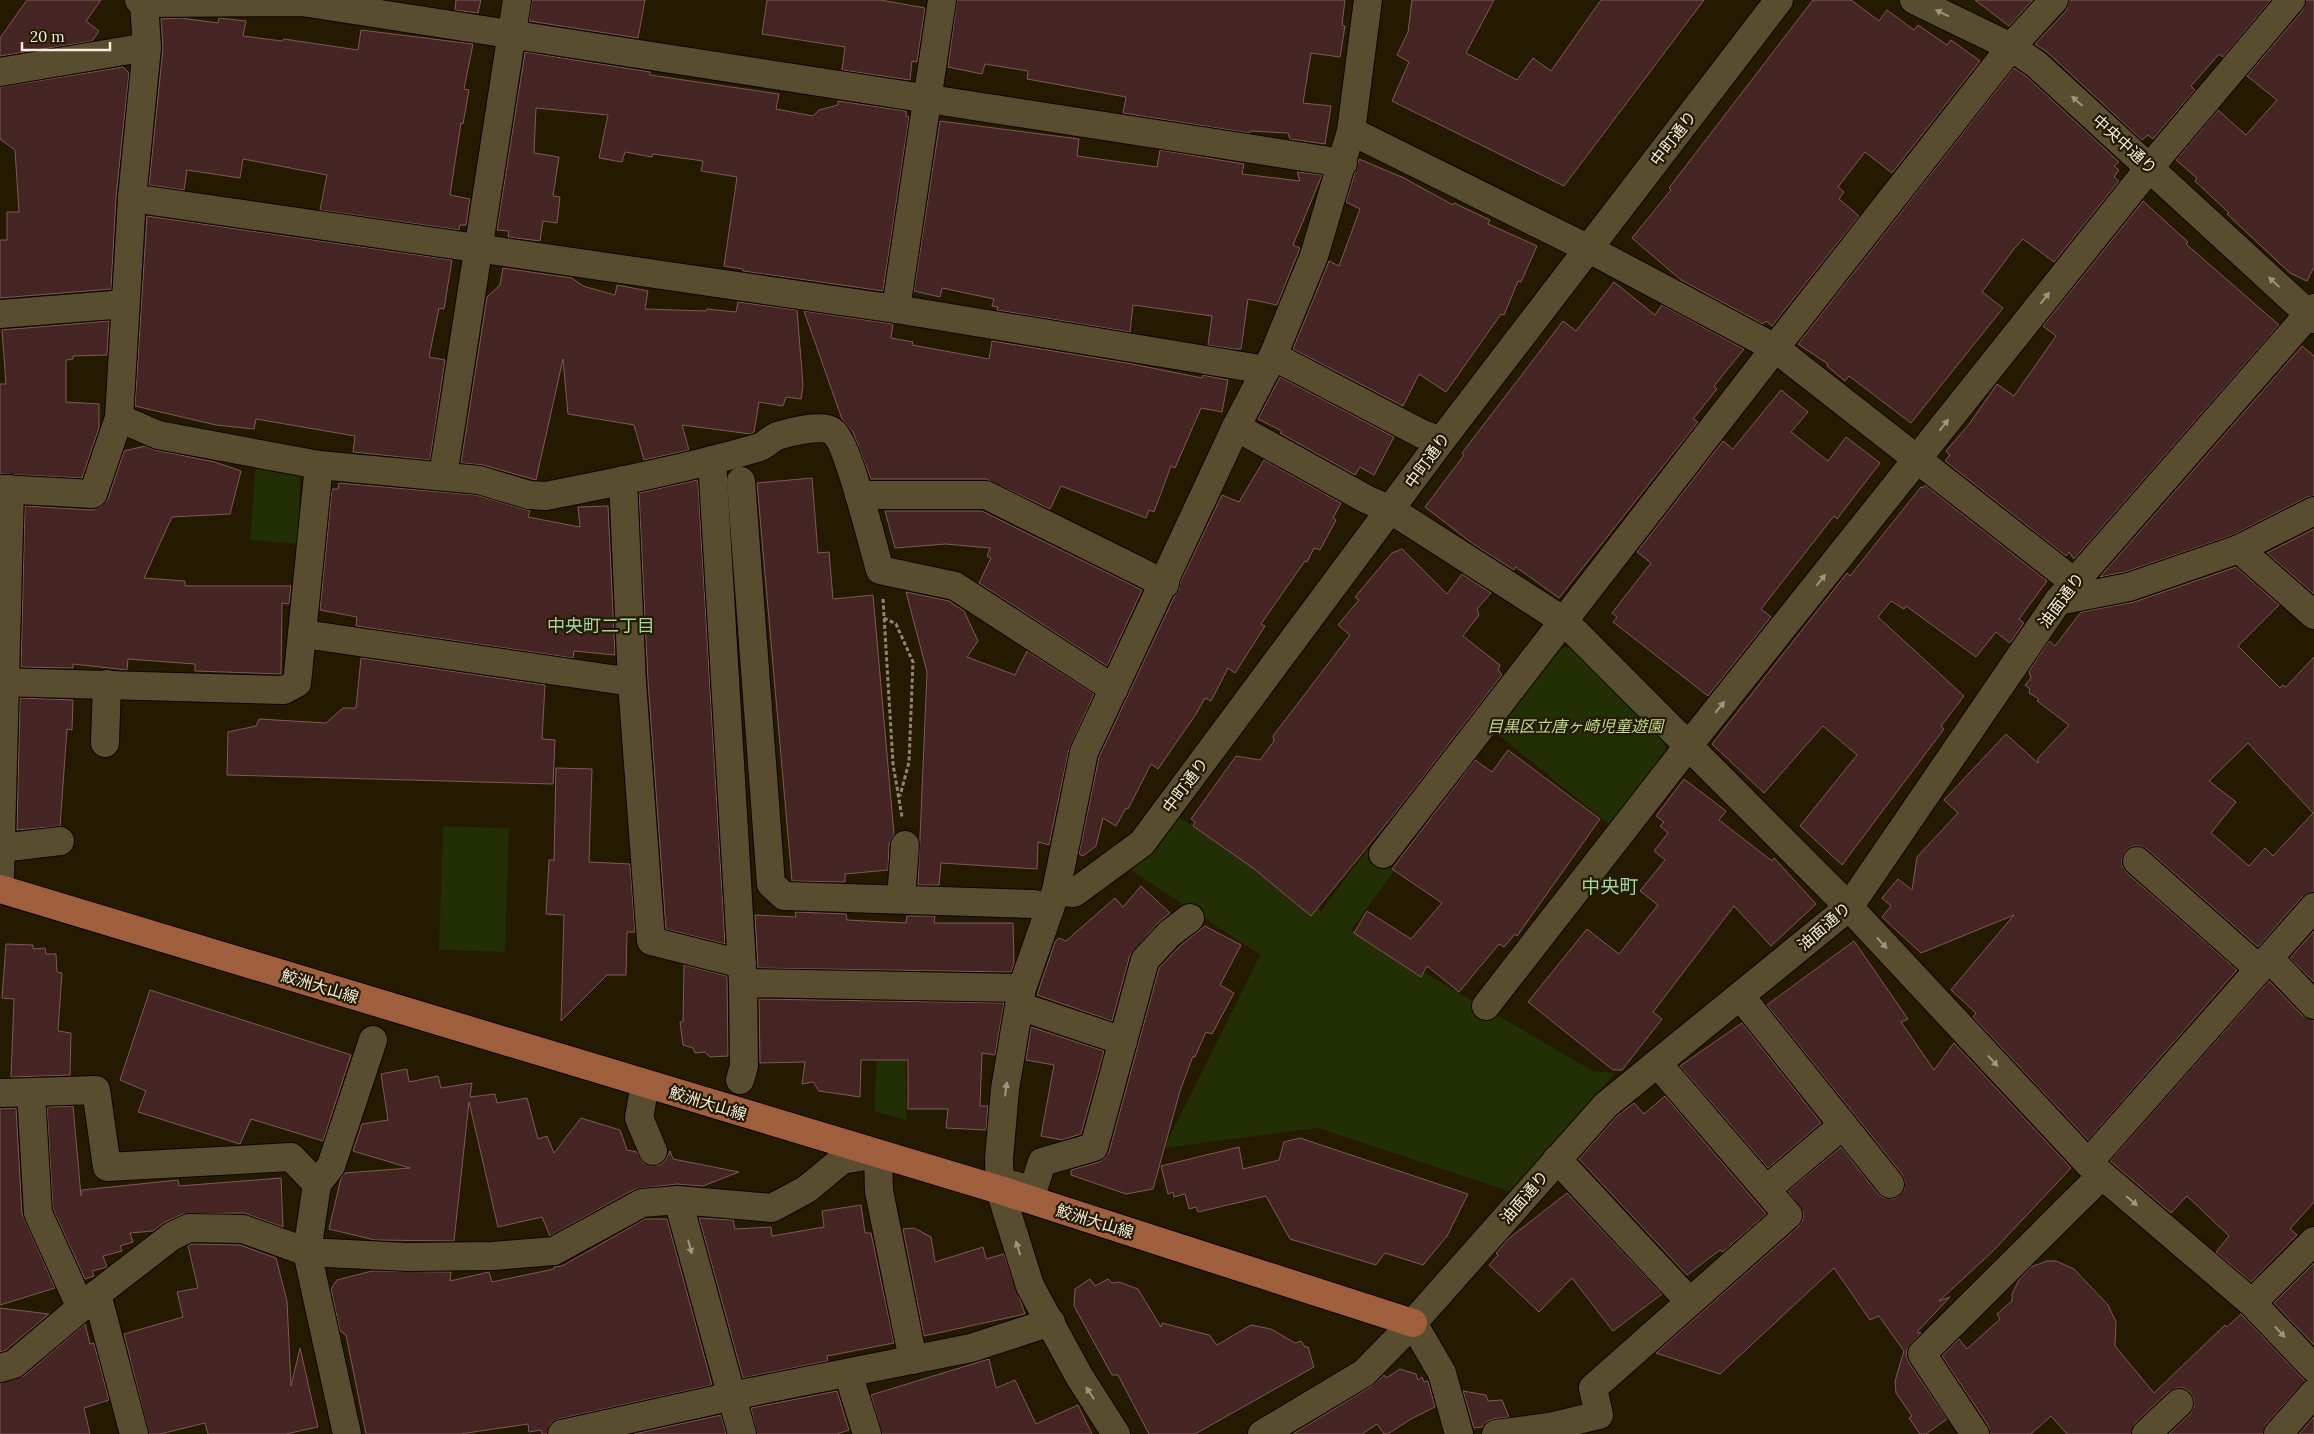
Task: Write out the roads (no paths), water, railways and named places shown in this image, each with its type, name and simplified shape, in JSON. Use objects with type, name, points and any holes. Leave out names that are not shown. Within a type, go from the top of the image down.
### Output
[{"type":"main road","name":"鮫洲大山線","points":[[0,889],[878,1154],[1000,1186],[1413,1323]]},
{"type":"street","points":[[443,476],[516,0]]},
{"type":"street","points":[[896,309],[942,0]]},
{"type":"street","points":[[1116,1434],[1079,1376],[1030,1286],[1000,1186],[999,1159],[1005,1089],[1020,997],[1053,900],[1084,752],[1236,427],[1269,363],[1314,256],[1343,162],[1350,131],[1368,0]]},
{"type":"street","name":"中町通り","points":[[741,481],[771,884],[784,896],[1033,904],[1074,893],[1142,843],[1441,441],[1587,248],[1779,0]]},
{"type":"street","name":"中央中通り","points":[[1914,0],[2011,47],[2036,64],[2312,314]]},
{"type":"street","points":[[1383,854],[2011,47],[2054,0]]},
{"type":"street","points":[[1486,1006],[1689,745],[2150,166],[2291,0]]},
{"type":"street","points":[[0,875],[5,489],[93,494],[119,418],[132,198],[147,46],[141,2],[302,2],[926,100],[1343,162]]},
{"type":"street","points":[[0,72],[147,46]]},
{"type":"street","points":[[1350,131],[1587,248],[1775,348],[1918,458],[2066,592],[2129,587],[2239,549],[2314,510]]},
{"type":"street","points":[[132,198],[1269,363],[1441,441]]},
{"type":"street","points":[[0,314],[125,304]]},
{"type":"street","name":"油面通り","points":[[1262,1434],[1364,1373],[1413,1323],[1606,1105],[1741,997],[1849,907],[2066,592],[2312,314]]},
{"type":"street","points":[[119,418],[158,435],[319,465],[479,480],[529,495],[546,496],[712,460],[760,447],[777,436],[819,427],[832,431],[840,440],[859,495],[880,570],[955,586],[1114,689]]},
{"type":"street","points":[[1236,427],[1366,499],[1391,510],[1564,621],[1849,907],[2095,1169],[2252,1303],[2314,1368]]},
{"type":"street","points":[[712,460],[743,973],[744,1066],[740,1080]]},
{"type":"street","points":[[3,682],[284,690],[297,683],[304,634],[319,465]]},
{"type":"street","points":[[623,480],[632,682],[651,941],[743,973],[1020,997],[1123,1041]]},
{"type":"street","points":[[859,495],[986,495],[1164,584]]},
{"type":"street","points":[[2239,549],[2314,615]]},
{"type":"street","points":[[304,634],[632,682]]},
{"type":"street","points":[[105,743],[107,684]]},
{"type":"street","points":[[1,848],[60,841]]},
{"type":"street","points":[[901,899],[905,845]]},
{"type":"street","points":[[2137,861],[2314,1005]]},
{"type":"street","points":[[1975,1434],[1922,1354],[2095,1169],[2264,964],[2314,907]]},
{"type":"street","points":[[1000,1186],[1033,1190],[1042,1162],[1094,1147],[1145,960],[1169,934],[1190,918]]},
{"type":"street","points":[[1741,997],[1890,1184]]},
{"type":"street","points":[[347,1434],[307,1252],[317,1184],[331,1166],[373,1040]]},
{"type":"street","points":[[1496,1434],[1549,1427],[1599,1415],[1592,1388],[1788,1215],[1658,1064]]},
{"type":"street","points":[[645,1084],[639,1118],[653,1151]]},
{"type":"street","points":[[0,1093],[96,1090],[108,1167],[291,1157],[317,1184]]},
{"type":"street","points":[[31,1093],[38,1213],[89,1301],[134,1434]]},
{"type":"street","points":[[1766,1189],[1843,1125]]},
{"type":"street","points":[[0,1368],[14,1364],[89,1301],[172,1236],[189,1228],[243,1229],[307,1252],[426,1257],[493,1256],[554,1251],[642,1203],[678,1200],[772,1208],[807,1189],[842,1160],[878,1154],[879,1191],[912,1360]]},
{"type":"street","points":[[1557,1159],[1690,1302]]},
{"type":"street","points":[[678,1200],[742,1434]]},
{"type":"street","points":[[2252,1303],[2314,1241]]},
{"type":"street","points":[[562,1434],[732,1396],[971,1348],[1051,1322]]},
{"type":"street","points":[[1413,1323],[1442,1374],[1459,1434]]},
{"type":"street","points":[[848,1373],[867,1434]]},
{"type":"street","points":[[2278,1434],[2314,1393]]},
{"type":"street","points":[[2146,1434],[2179,1403]]},
{"type":"district","name":"中央町二丁目","points":[[601,625]]},
{"type":"district","name":"中央町","points":[[1610,886]]},
{"type":"park label","name":"目黒区立唐ヶ崎児童遊園","points":[[1575,726]]}]
